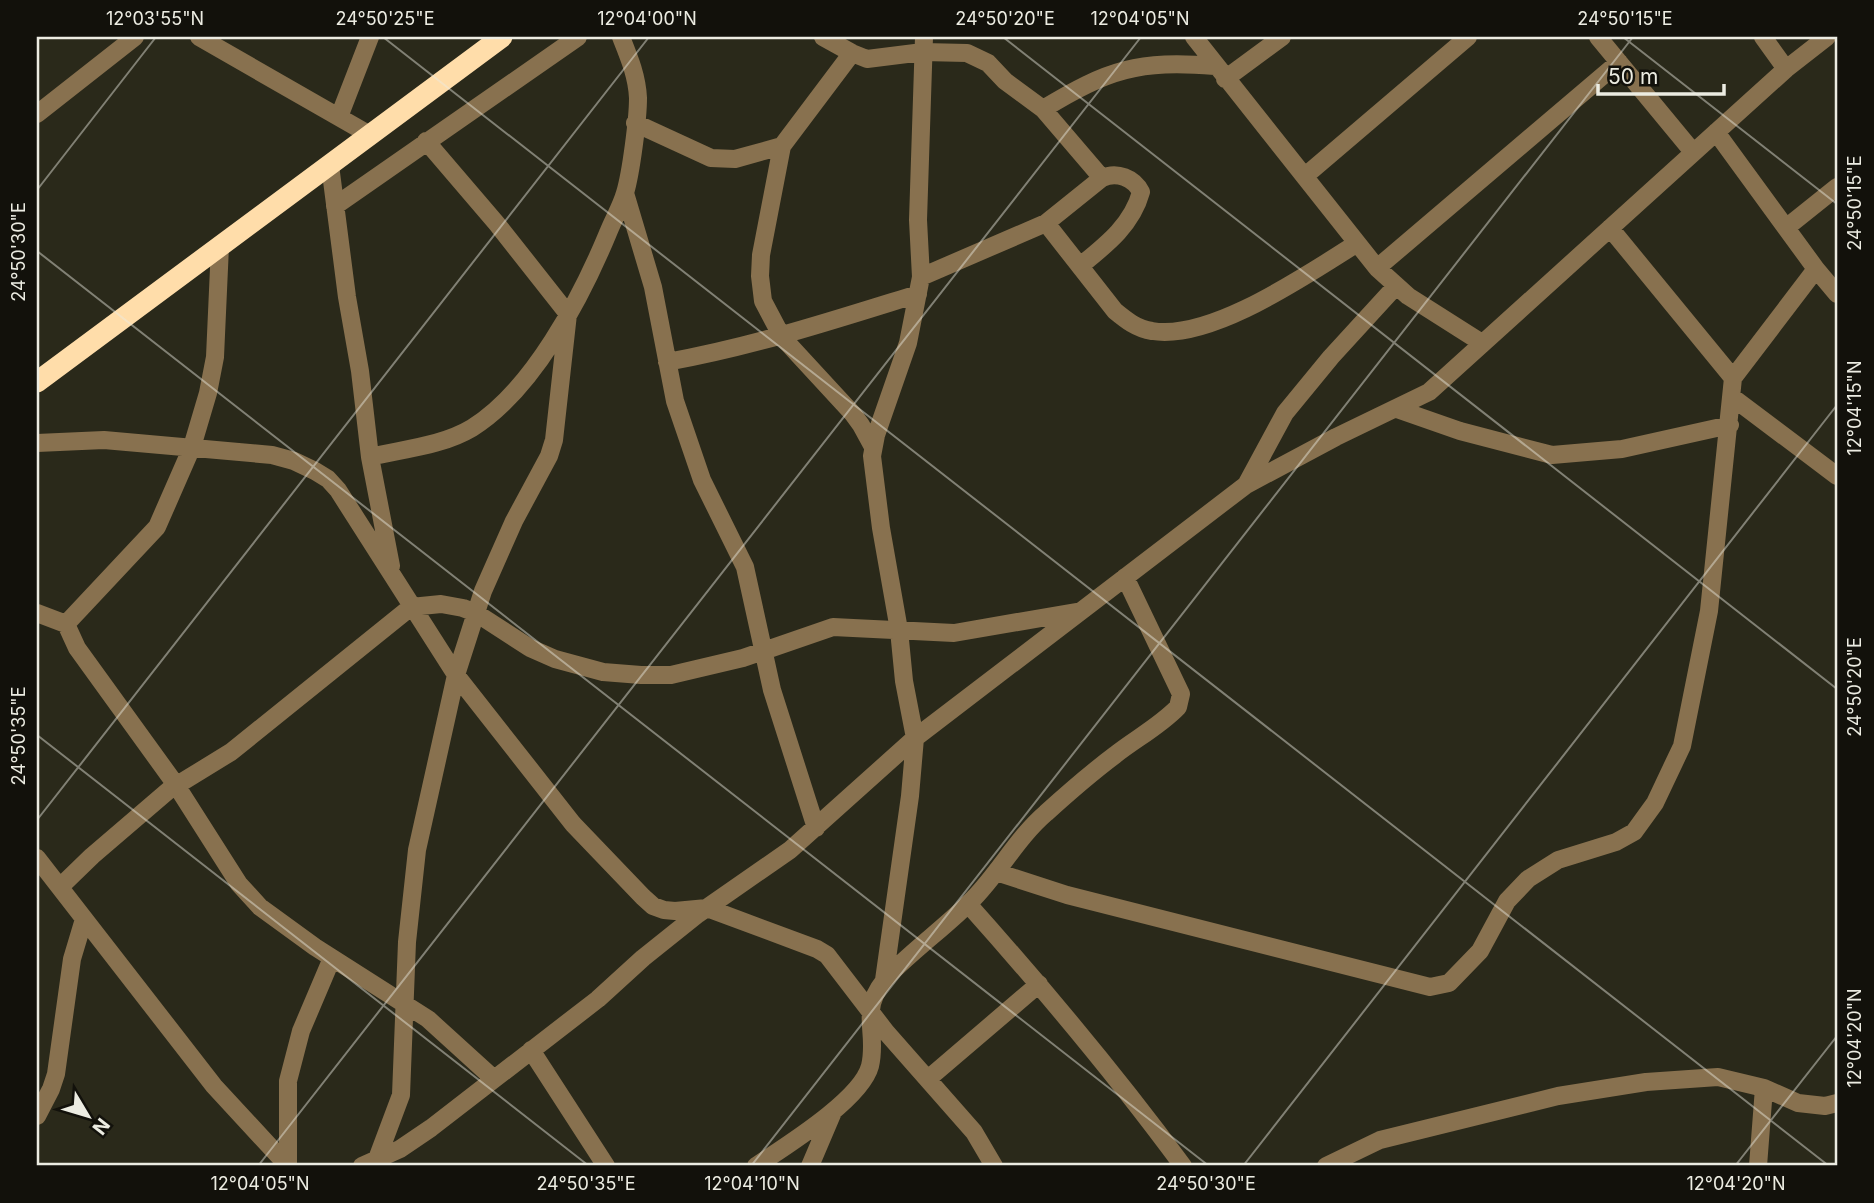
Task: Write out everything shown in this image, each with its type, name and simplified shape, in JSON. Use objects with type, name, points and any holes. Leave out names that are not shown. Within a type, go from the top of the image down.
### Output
[{"type":"highway","points":[[37,382],[502,37]]},
{"type":"street","points":[[37,114],[135,37]]},
{"type":"street","points":[[199,37],[370,135]]},
{"type":"street","points":[[339,117],[370,37]]},
{"type":"street","points":[[335,206],[578,37]]},
{"type":"street","points":[[370,457],[450,438],[473,427],[512,393],[542,356],[568,314],[600,252],[625,193],[638,101],[634,69],[621,37]]},
{"type":"street","points":[[823,37],[867,59],[924,44],[967,53],[988,63],[1004,81],[1043,109],[1102,178]]},
{"type":"street","points":[[1194,37],[1377,268],[1408,296],[1482,343]]},
{"type":"street","points":[[1043,109],[1113,72],[1144,64],[1175,63],[1220,73],[1282,37]]},
{"type":"street","points":[[1305,176],[1468,37]]},
{"type":"street","points":[[1598,37],[1693,152]]},
{"type":"street","points":[[1763,37],[1786,69]]},
{"type":"street","points":[[370,1163],[400,1149],[431,1128],[598,999],[643,958],[816,828],[915,738],[1246,485],[1429,392],[1786,69],[1827,37]]},
{"type":"street","points":[[884,980],[911,786],[915,738],[872,464],[873,447],[908,343],[919,285],[918,220],[924,44]]},
{"type":"street","points":[[852,53],[782,146],[761,255],[760,276],[763,301],[782,337],[861,425],[873,447]]},
{"type":"street","points":[[1377,268],[1619,62]]},
{"type":"street","points":[[635,123],[711,158],[735,159],[782,146]]},
{"type":"street","points":[[1716,132],[1837,294]]},
{"type":"street","points":[[370,1163],[400,1101],[407,942],[417,850],[456,676],[476,613],[514,521],[549,456],[554,440],[568,314],[497,224],[426,141]]},
{"type":"street","points":[[330,165],[370,457],[394,580]]},
{"type":"street","points":[[667,362],[782,337],[919,285],[1045,223],[1112,173],[1139,186],[1139,201],[1124,227],[1080,266]]},
{"type":"street","points":[[1787,227],[1837,187]]},
{"type":"street","points":[[625,193],[653,287],[676,401],[702,480],[748,579],[762,652],[816,828]]},
{"type":"street","points":[[1045,223],[1115,310],[1128,322],[1150,331],[1170,332],[1203,328],[1281,290],[1356,244]]},
{"type":"street","points":[[1610,228],[1733,378]]},
{"type":"street","points":[[66,625],[157,527],[192,447],[208,393],[215,357],[220,246]]},
{"type":"street","points":[[996,872],[1080,898],[1430,987],[1449,983],[1480,951],[1507,901],[1528,879],[1558,860],[1616,842],[1634,832],[1655,803],[1682,746],[1709,611],[1733,378],[1816,269]]},
{"type":"street","points":[[1246,485],[1285,413],[1331,357],[1396,286]]},
{"type":"street","points":[[1732,397],[1837,476]]},
{"type":"street","points":[[1397,409],[1460,431],[1552,455],[1622,449],[1730,425]]},
{"type":"street","points":[[37,443],[104,440],[272,455],[294,461],[328,479],[345,499],[456,676],[573,824],[643,897],[653,906],[664,910],[707,908],[827,955],[869,1011],[974,1132],[994,1166]]},
{"type":"street","points":[[756,1166],[807,1132],[834,1109],[869,1068],[869,1011],[884,980],[968,904],[1034,823],[1115,755],[1173,713],[1181,701],[1181,694],[1125,578]]},
{"type":"street","points":[[60,887],[92,856],[176,785],[231,752],[411,607],[441,604],[476,613],[530,648],[555,659],[603,672],[641,676],[671,675],[762,652],[833,627],[961,632],[1080,611]]},
{"type":"street","points":[[37,613],[66,625],[77,648],[176,785],[239,884],[251,898],[332,958],[406,1004],[442,1031],[494,1079]]},
{"type":"street","points":[[37,858],[214,1086],[288,1166]]},
{"type":"street","points":[[968,904],[1039,984],[1183,1166]]},
{"type":"street","points":[[37,1116],[56,1074],[72,959],[84,919]]},
{"type":"street","points":[[288,1166],[288,1081],[301,1031],[332,958]]},
{"type":"street","points":[[929,1078],[1039,984]]},
{"type":"street","points":[[531,1050],[606,1166]]},
{"type":"street","points":[[1326,1166],[1380,1140],[1558,1096],[1646,1082],[1718,1077],[1764,1088],[1798,1103],[1825,1106],[1837,1103]]},
{"type":"street","points":[[1758,1166],[1764,1088]]},
{"type":"street","points":[[810,1166],[834,1109]]}]
